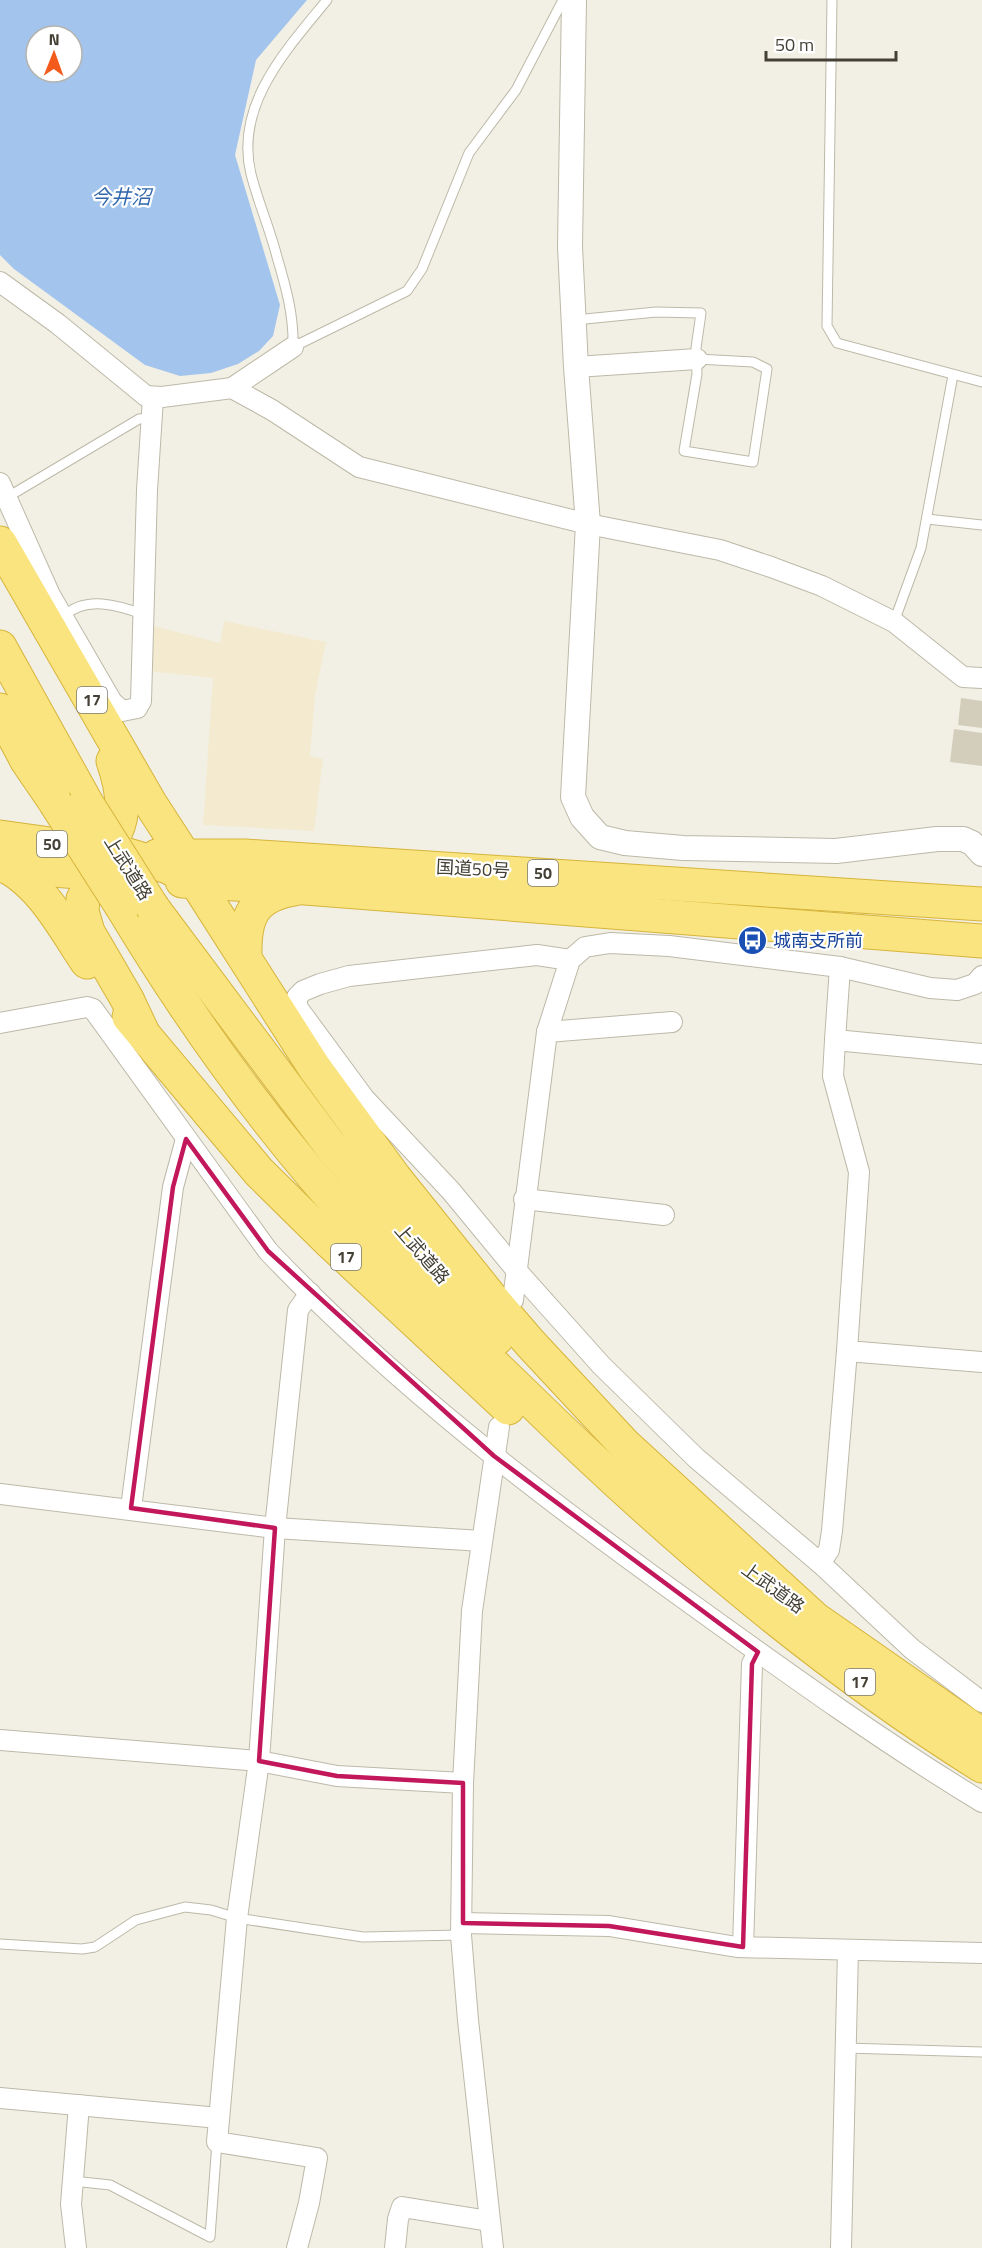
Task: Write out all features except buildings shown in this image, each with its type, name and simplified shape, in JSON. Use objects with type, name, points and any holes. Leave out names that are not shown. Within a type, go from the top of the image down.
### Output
[{"type":"highway","name":"17","points":[[0,543],[56,622],[91,698],[190,869],[314,1067],[395,1178],[530,1343],[668,1486],[812,1616]]},
{"type":"highway","name":"上武道路","points":[[0,647],[71,802],[138,908],[330,1145],[446,1282],[515,1357],[613,1455],[725,1554],[982,1735]]},
{"type":"highway","points":[[0,812],[21,832],[93,859],[116,830],[124,801],[113,760],[90,709],[91,698]]},
{"type":"highway","name":"上武道路","points":[[0,710],[27,761],[71,802]]},
{"type":"highway","name":"17","points":[[2,856],[41,896],[113,998],[259,1172],[457,1363],[618,1505],[742,1593]]},
{"type":"highway","name":"国道50号","points":[[2,856],[93,859],[190,869],[305,888],[982,941]]},
{"type":"highway","name":"国道50号","points":[[190,869],[280,858],[982,904]]},
{"type":"highway","name":"17","points":[[93,859],[83,899],[85,922],[143,1033]]},
{"type":"highway","points":[[245,957],[246,927],[253,910],[274,894],[305,888]]},
{"type":"highway","name":"上武道路","points":[[138,908],[176,992],[239,1082],[296,1155],[366,1236],[578,1447],[742,1593],[851,1676],[982,1766]]},
{"type":"street","points":[[574,0],[570,247],[588,524],[573,797],[582,817],[600,837],[625,843],[683,848],[836,851],[937,839],[963,839],[972,843],[982,854]]},
{"type":"street","points":[[0,282],[64,329],[132,385],[153,398],[232,388],[293,347]]},
{"type":"street","points":[[576,367],[697,359]]},
{"type":"street","points":[[232,388],[272,410],[359,467],[588,524],[720,550],[822,586],[894,622],[963,677],[982,678]]},
{"type":"street","points":[[3,490],[50,596],[56,622],[111,702],[118,709],[127,712],[137,708],[141,701],[153,398]]},
{"type":"street","points":[[513,1300],[547,1032],[570,960],[585,947],[610,943],[669,946],[840,967],[930,988],[957,990],[975,984],[982,976]]},
{"type":"street","points":[[570,960],[537,955],[349,976],[303,991],[296,1001],[299,1011],[352,1084],[451,1191],[517,1271],[601,1365],[696,1458],[820,1563],[912,1649],[982,1702]]},
{"type":"street","points":[[820,1563],[829,1550],[832,1531],[847,1351],[858,1172],[833,1076],[840,967]]},
{"type":"street","points":[[0,1023],[87,1007],[93,1009],[268,1251],[425,1400],[622,1554],[902,1752],[982,1802]]},
{"type":"street","points":[[547,1032],[672,1022]]},
{"type":"street","points":[[835,1040],[982,1054]]},
{"type":"street","points":[[131,1508],[173,1187],[186,1139]]},
{"type":"street","points":[[524,1199],[664,1215]]},
{"type":"street","points":[[297,2248],[309,2203],[317,2158],[217,2142],[237,1918],[259,1761],[275,1528],[298,1310],[310,1293]]},
{"type":"street","points":[[847,1351],[982,1362]]},
{"type":"street","points":[[493,2248],[462,1929],[463,1783],[472,1611],[499,1426]]},
{"type":"street","points":[[0,1494],[131,1508],[275,1528],[482,1541]]},
{"type":"street","points":[[743,1947],[752,1664],[758,1652]]},
{"type":"street","points":[[0,1740],[259,1761],[337,1776],[463,1783]]},
{"type":"street","points":[[462,1929],[609,1926],[743,1947],[982,1953]]},
{"type":"street","points":[[841,2248],[848,1950]]},
{"type":"street","points":[[0,2098],[219,2118]]},
{"type":"street","points":[[76,2248],[71,2204],[79,2105]]},
{"type":"street","points":[[395,2248],[398,2219],[402,2207],[489,2221]]},
{"type":"lane","points":[[327,0],[270,73],[257,101],[249,133],[251,174],[290,303],[293,347],[406,291],[422,269],[446,215],[469,153],[516,90],[563,0]]},
{"type":"lane","points":[[832,0],[827,326],[837,343],[982,382]]},
{"type":"lane","points":[[573,320],[656,312],[701,313],[684,451],[753,462],[767,369],[753,362],[697,359]]},
{"type":"lane","points":[[894,622],[921,548],[953,375]]},
{"type":"lane","points":[[3,490],[139,419],[151,418]]},
{"type":"lane","points":[[927,519],[982,525]]},
{"type":"lane","points":[[56,622],[74,607],[86,603],[97,603],[145,615]]},
{"type":"lane","points":[[0,1944],[82,1949],[95,1947],[136,1920],[185,1907],[211,1910],[237,1918],[363,1937],[462,1929]]},
{"type":"lane","points":[[845,2048],[982,2052]]},
{"type":"lane","points":[[73,2181],[110,2185],[210,2237],[217,2142]]},
{"type":"highlighted area","points":[[186,1139],[268,1251],[494,1456],[758,1652],[752,1664],[743,1947],[609,1926],[463,1923],[463,1783],[337,1776],[259,1761],[275,1528],[131,1508],[173,1187]]},
{"type":"shaded area","points":[[224,621],[326,642],[315,695],[310,756],[323,759],[314,831],[203,825],[213,678],[148,671],[150,625],[220,643]]},
{"type":"water","name":"今井沼","points":[[0,0],[307,0],[256,60],[235,155],[280,305],[273,336],[259,351],[238,364],[211,373],[180,376],[145,365],[14,269],[0,255]]},
{"type":"place","name":"城南支所前","points":[[752,941]]}]
